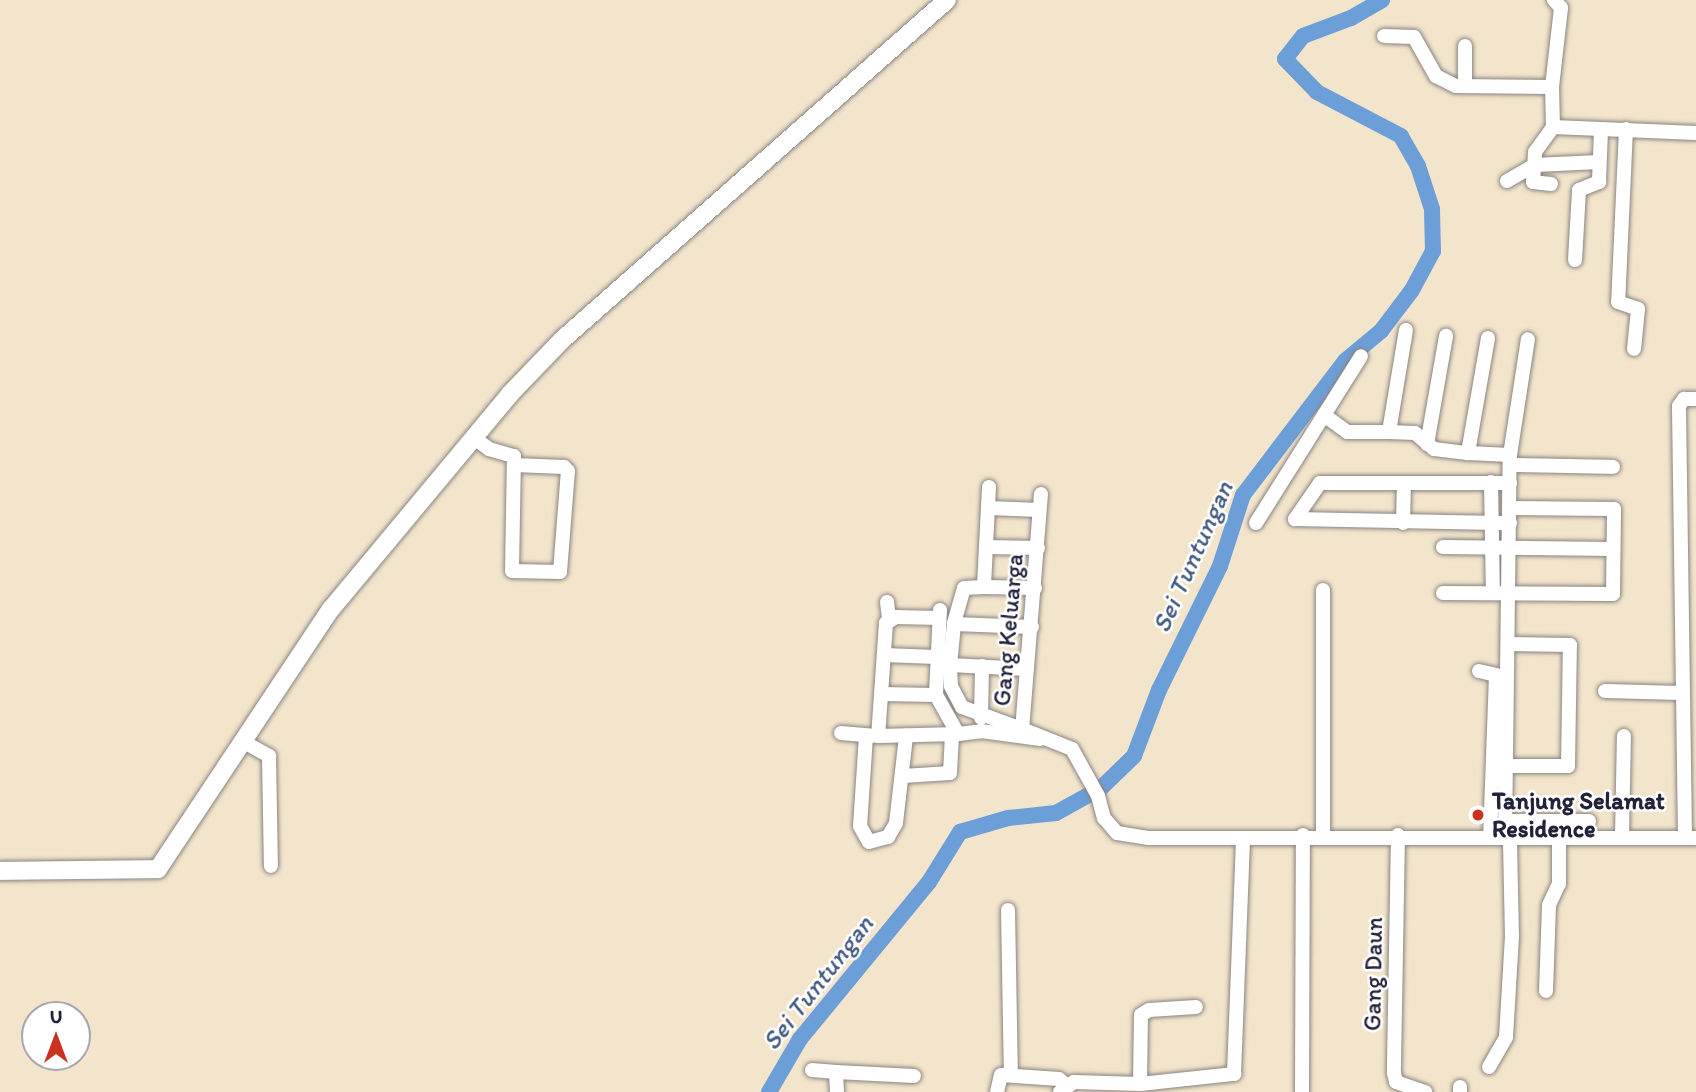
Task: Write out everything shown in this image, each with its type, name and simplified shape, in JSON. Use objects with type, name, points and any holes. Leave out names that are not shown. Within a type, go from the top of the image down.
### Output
[{"type":"main road","points":[[0,871],[156,870],[251,746],[338,599],[474,438],[563,339],[947,0]]},
{"type":"street","points":[[1553,127],[1552,87],[1560,3]]},
{"type":"street","points":[[1384,36],[1414,37],[1436,76],[1465,86],[1552,87]]},
{"type":"street","points":[[1465,46],[1465,86]]},
{"type":"street","points":[[1551,184],[1535,184],[1535,165],[1541,138],[1553,127],[1696,133]]},
{"type":"street","points":[[1575,260],[1579,190],[1597,185],[1601,129]]},
{"type":"street","points":[[1626,130],[1618,302],[1638,309],[1634,349]]},
{"type":"street","points":[[1507,181],[1535,165],[1600,162]]},
{"type":"street","points":[[1389,432],[1406,330]]},
{"type":"street","points":[[1427,444],[1446,336]]},
{"type":"street","points":[[1468,453],[1488,338]]},
{"type":"street","points":[[1489,1067],[1506,1037],[1512,937],[1506,821],[1510,460],[1528,339]]},
{"type":"street","points":[[1256,523],[1361,356]]},
{"type":"street","points":[[1690,837],[1691,739],[1682,693],[1679,407],[1684,399],[1696,399]]},
{"type":"street","points":[[1324,415],[1348,432],[1415,433],[1427,444],[1468,453],[1510,460],[1613,467]]},
{"type":"street","points":[[474,438],[489,449],[511,453],[514,465],[509,566],[512,571],[560,572],[568,471],[564,467],[514,465]]},
{"type":"street","points":[[1491,482],[1493,593]]},
{"type":"street","points":[[1443,593],[1613,594],[1614,509],[1510,515],[1492,523],[1295,519],[1320,483],[1510,483]]},
{"type":"street","points":[[1403,523],[1404,483]]},
{"type":"street","points":[[984,587],[989,487]]},
{"type":"street","name":"Gang Keluarga","points":[[1041,494],[1022,729],[1041,739],[1059,741],[1072,750],[1098,796],[1104,818],[1117,833],[1148,838],[1303,835],[1690,837]]},
{"type":"street","points":[[989,508],[1039,510]]},
{"type":"street","points":[[987,547],[1038,548]]},
{"type":"street","points":[[1443,547],[1613,549]]},
{"type":"street","points":[[903,776],[950,773],[955,734],[936,695],[964,587],[1035,588]]},
{"type":"street","points":[[1323,590],[1323,835]]},
{"type":"street","points":[[887,602],[889,619],[880,694],[860,826],[869,842],[888,837],[896,823],[906,736]]},
{"type":"street","points":[[889,619],[940,614],[943,661],[951,686],[962,707],[981,718],[1022,729]]},
{"type":"street","points":[[954,624],[1032,627]]},
{"type":"street","points":[[1506,766],[1568,766],[1570,645],[1509,644]]},
{"type":"street","points":[[884,655],[1027,669]]},
{"type":"street","points":[[981,718],[982,666]]},
{"type":"street","points":[[1479,670],[1496,675],[1490,837]]},
{"type":"street","points":[[1605,691],[1682,693]]},
{"type":"street","points":[[880,694],[936,695]]},
{"type":"street","points":[[841,733],[906,736],[981,731],[1021,740],[1041,739]]},
{"type":"street","points":[[1622,836],[1624,736]]},
{"type":"street","points":[[251,746],[269,756],[271,866]]},
{"type":"street","points":[[1506,821],[1589,821]]},
{"type":"street","points":[[1302,1092],[1303,835]]},
{"type":"street","name":"Gang Daun","points":[[1398,835],[1394,1073],[1396,1082],[1425,1092]]},
{"type":"street","points":[[997,1092],[999,1076],[1011,1075],[1059,1079],[1063,1088],[1229,1078],[1237,1069],[1242,838]]},
{"type":"street","points":[[1546,991],[1549,905],[1559,884],[1559,838]]},
{"type":"street","points":[[1008,910],[1011,1075]]},
{"type":"street","points":[[1140,1084],[1142,1015],[1149,1010],[1196,1007]]},
{"type":"street","points":[[812,1070],[914,1076]]},
{"type":"street","points":[[836,1073],[836,1092]]},
{"type":"waterway","name":"Sei Tuntungan","points":[[769,1092],[800,1039],[929,882],[960,832],[1008,818],[1056,813],[1101,788],[1134,756],[1159,690],[1220,566],[1243,495],[1345,361],[1381,331],[1412,290],[1433,251],[1432,209],[1418,166],[1401,136],[1317,92],[1285,59],[1303,36],[1351,18],[1382,0]]},
{"type":"place","name":"Tanjung Selamat Residence","points":[[1478,815]]}]
